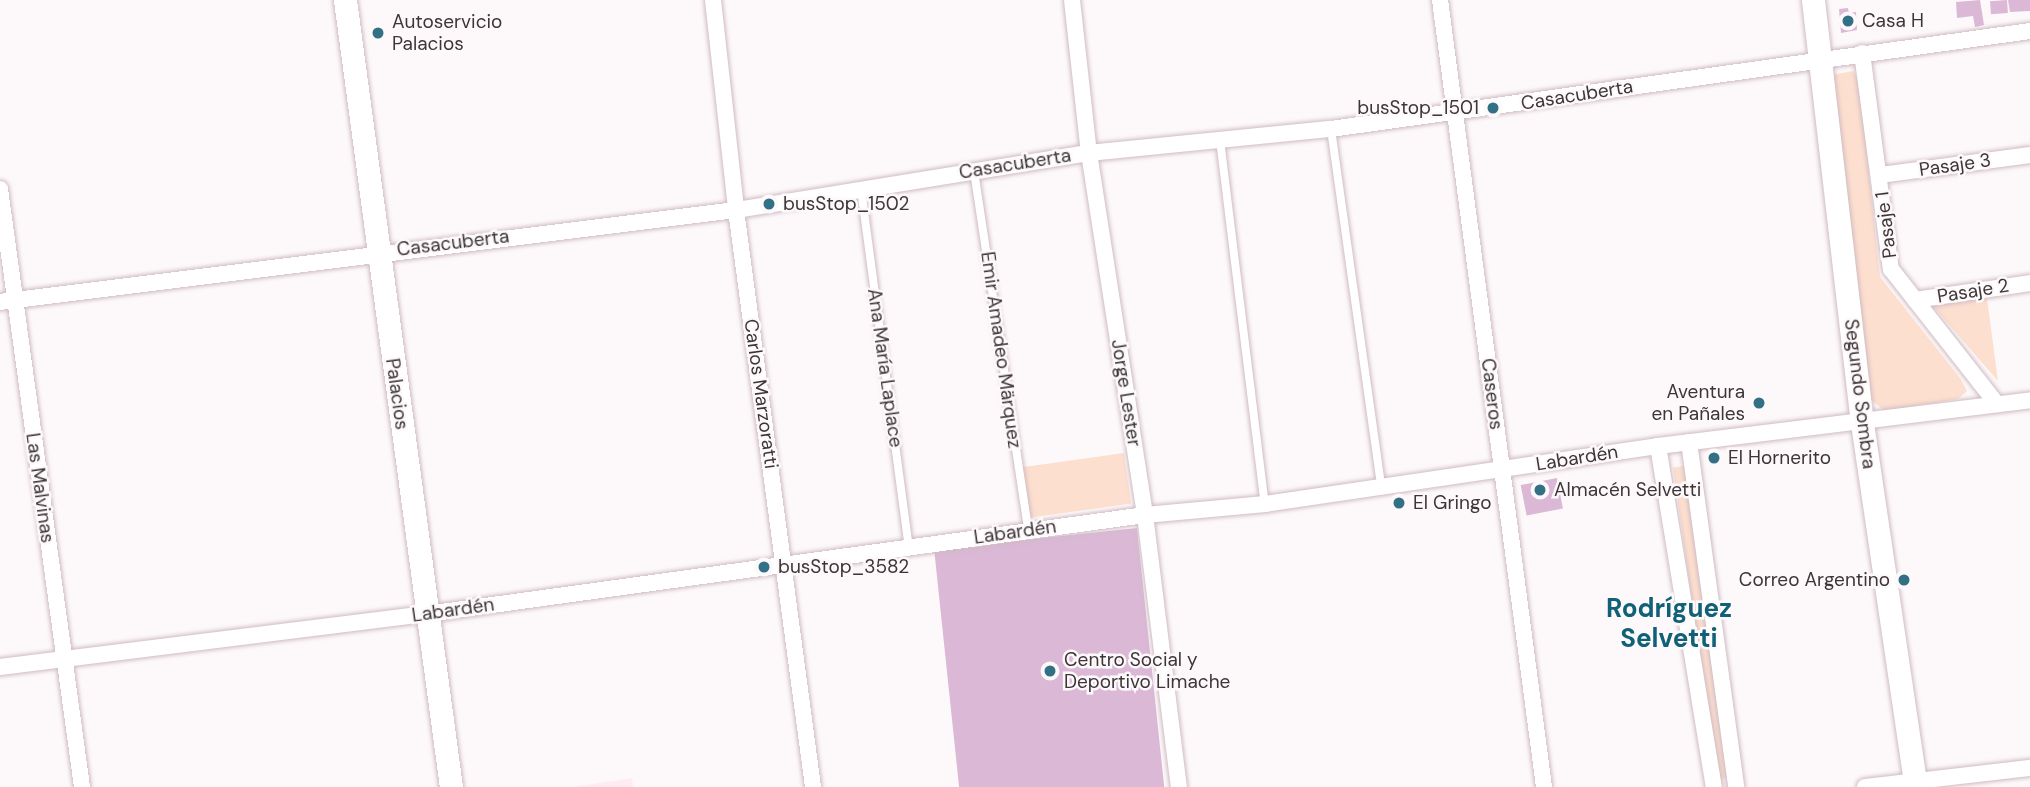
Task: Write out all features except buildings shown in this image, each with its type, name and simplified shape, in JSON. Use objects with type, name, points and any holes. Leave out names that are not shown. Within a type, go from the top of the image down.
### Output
[{"type":"street","name":"Palacios","points":[[345,0],[451,787]]},
{"type":"street","name":"Carlos Marzoratti","points":[[713,0],[736,210],[813,787]]},
{"type":"street","name":"Jorge Lester","points":[[1072,0],[1089,153],[1145,514],[1179,787]]},
{"type":"street","name":"Caseros","points":[[1440,0],[1544,787]]},
{"type":"street","name":"Segundo Sombra","points":[[1813,0],[1862,424],[1916,784]]},
{"type":"street","name":"Casacuberta","points":[[7,301],[377,252],[736,210],[1089,153],[1331,129],[2030,31]]},
{"type":"street","name":"Pasaje 1","points":[[1862,53],[1880,175],[1888,259],[1915,300],[1997,404]]},
{"type":"street","name":"Pasaje 3","points":[[1880,175],[2030,155]]},
{"type":"street","name":"Las Malvinas","points":[[0,189],[7,301],[82,787]]},
{"type":"street","name":"Pasaje 2","points":[[1915,300],[2030,283]]},
{"type":"street","name":"Labardén","points":[[0,667],[428,614],[1145,514],[1265,504],[1658,446],[1862,424],[2030,400]]},
{"type":"street","points":[[1689,442],[1736,787]]},
{"type":"street","points":[[1658,446],[1714,787]]},
{"type":"street","points":[[1865,787],[1916,784],[2030,768]]},
{"type":"lane","points":[[1331,129],[1381,487]]},
{"type":"lane","points":[[1220,140],[1265,504]]},
{"type":"lane","name":"Emir Amadeo Märquez","points":[[974,171],[1028,530]]},
{"type":"lane","name":"Ana María Laplace","points":[[861,189],[909,547]]},
{"type":"shaded area","points":[[1853,71],[1859,81],[1880,277],[1960,378],[1967,391],[1958,399],[1885,411],[1870,399],[1832,75]]},
{"type":"shaded area","points":[[1987,298],[1998,381],[1932,305]]},
{"type":"shaded area","points":[[1124,453],[1131,504],[1027,518],[1020,468]]},
{"type":"shaded area","points":[[1684,466],[1728,778],[1717,779],[1673,468]]},
{"type":"shaded area","points":[[632,778],[633,787],[573,787]]},
{"type":"place","name":"Casa H","points":[[1848,21]]},
{"type":"place","name":"Autoservicio Palacios","points":[[378,33]]},
{"type":"place","name":"busStop_1501","points":[[1493,108]]},
{"type":"place","name":"busStop_1502","points":[[769,204]]},
{"type":"place","name":"Aventura en Pañales","points":[[1759,403]]},
{"type":"place","name":"El Hornerito","points":[[1714,458]]},
{"type":"place","name":"Almacén Selvetti","points":[[1540,490]]},
{"type":"place","name":"El Gringo","points":[[1399,503]]},
{"type":"place","name":"busStop_3582","points":[[764,567]]},
{"type":"place","name":"Correo Argentino","points":[[1904,580]]},
{"type":"place","name":"Centro Social y Deportivo Limache","points":[[1050,671]]},
{"type":"district","name":"Rodríguez Selvetti","points":[[1669,624]]}]
